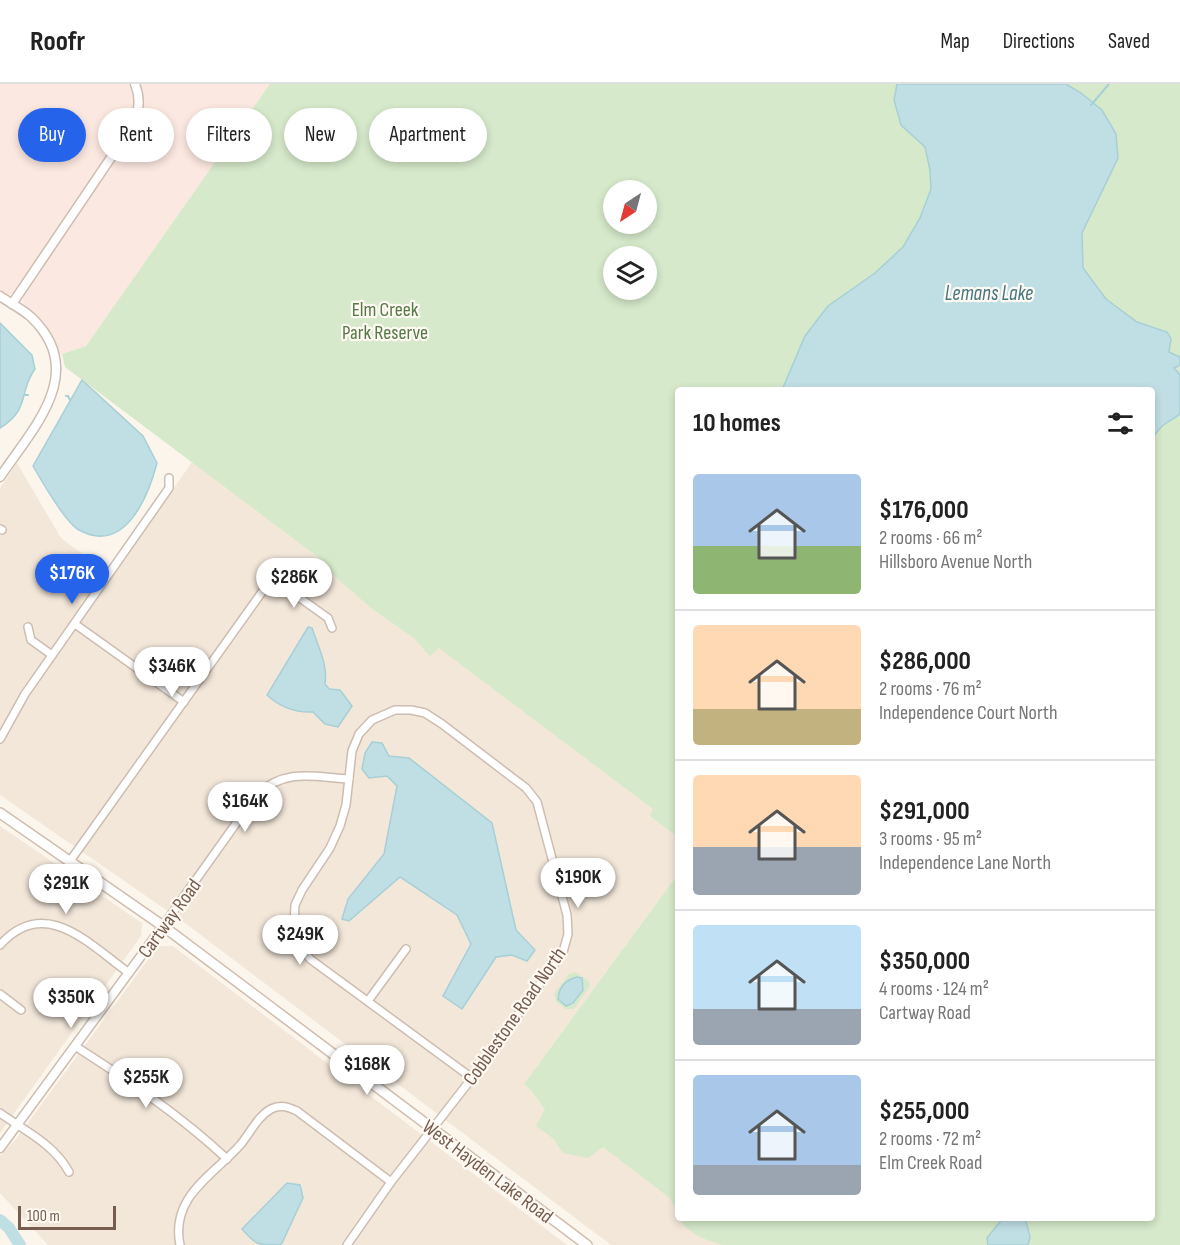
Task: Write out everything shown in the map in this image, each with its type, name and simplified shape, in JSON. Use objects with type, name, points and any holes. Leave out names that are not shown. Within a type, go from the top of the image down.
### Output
[{"type":"main road","name":"West Hayden Lake Road","points":[[0,813],[163,926],[587,1245]]},
{"type":"street","points":[[12,304],[133,125],[139,103],[135,84]]},
{"type":"street","points":[[0,296],[29,315],[44,333],[53,351],[56,372],[54,391],[47,408],[4,464],[0,477]]},
{"type":"street","points":[[0,739],[17,707],[52,655],[169,488],[169,478]]},
{"type":"street","points":[[70,861],[272,578],[284,565],[293,563]]},
{"type":"street","points":[[272,578],[328,618],[332,628]]},
{"type":"street","points":[[75,624],[184,702]]},
{"type":"street","points":[[28,627],[32,640],[52,655]]},
{"type":"street","name":"Cobblestone Road North","points":[[347,1245],[390,1182],[445,1114],[472,1078],[563,952],[568,934],[567,915],[537,802],[526,788],[430,716],[411,710],[388,712],[372,720],[359,734],[352,751],[346,805],[340,826],[330,848],[302,890],[295,905],[294,925],[299,943],[310,958],[472,1078]]},
{"type":"street","name":"Cartway Road","points":[[0,1148],[257,794],[286,777],[300,775],[349,779]]},
{"type":"street","points":[[0,945],[18,929],[40,923],[53,924],[74,933],[129,973]]},
{"type":"street","points":[[368,1000],[406,949]]},
{"type":"street","points":[[0,994],[21,1010]]},
{"type":"street","points":[[75,1046],[136,1086],[205,1138],[227,1159]]},
{"type":"street","points":[[178,1245],[178,1227],[182,1210],[191,1194],[203,1179],[227,1159],[270,1110],[285,1106],[297,1112],[390,1182]]},
{"type":"street","points":[[0,1113],[55,1153],[69,1172]]},
{"type":"shaded area","points":[[0,84],[129,84],[134,108],[98,108],[98,162],[104,162],[13,293],[9,295],[0,291]]},
{"type":"shaded area","points":[[140,84],[333,84],[296,108],[284,108],[284,116],[272,124],[272,108],[186,108],[186,162],[216,162],[86,346],[58,355],[50,333],[40,320],[24,306],[22,296],[114,162],[174,162],[174,108],[144,108]]},
{"type":"shaded area","points":[[192,462],[675,825],[675,878],[524,1084],[675,1198],[675,1221],[706,1221],[735,1245],[611,1245],[185,923],[0,795],[0,488],[17,463],[61,538],[113,576]]},
{"type":"shaded area","points":[[0,826],[142,923],[141,936],[0,1133]]},
{"type":"shaded area","points":[[158,946],[173,946],[567,1245],[48,1245],[0,1193],[0,1156],[16,1139]]},
{"type":"green space","name":"Elm Creek Park Reserve","points":[[270,84],[1180,84],[1180,1245],[723,1245],[704,1239],[692,1232],[681,1221],[1155,1221],[1155,387],[675,387],[675,835],[650,816],[653,809],[439,648],[430,656],[414,638],[371,608],[321,564],[322,560],[65,367],[62,354],[86,346],[215,162],[272,162],[272,108],[253,108]]},
{"type":"green space","points":[[675,878],[675,1209],[670,1198],[603,1147],[588,1158],[563,1153],[554,1139],[536,1126],[545,1109],[524,1084]]},
{"type":"green space","points":[[575,972],[589,981],[590,986],[574,1009],[566,1009],[556,1002],[554,994],[569,974]]},
{"type":"water","name":"Lemans Lake","points":[[897,84],[1066,84],[1102,110],[1116,134],[1118,158],[1082,233],[1083,268],[1106,299],[1137,322],[1167,332],[1171,339],[1169,352],[1180,357],[1180,365],[1174,368],[1180,375],[1180,414],[1162,426],[1155,434],[1155,387],[783,387],[805,336],[828,306],[875,273],[903,247],[920,218],[931,189],[925,147],[901,125],[894,100]]},
{"type":"water","points":[[0,323],[32,355],[35,369],[16,414],[0,428]]},
{"type":"water","points":[[82,380],[143,436],[157,463],[147,491],[132,519],[122,529],[109,535],[95,536],[74,526],[54,501],[33,466]]},
{"type":"water","points":[[308,627],[312,628],[322,656],[325,684],[329,689],[340,690],[352,706],[338,727],[325,724],[313,712],[283,706],[267,695]]},
{"type":"water","points":[[372,742],[382,743],[389,756],[409,758],[492,823],[516,930],[535,950],[527,961],[512,955],[496,957],[462,1009],[443,996],[471,944],[457,915],[400,877],[349,921],[342,919],[348,899],[384,854],[397,786],[387,776],[369,778],[362,769],[365,753]]},
{"type":"water","points":[[577,977],[582,978],[583,990],[573,1003],[566,1006],[558,999],[560,991],[566,982]]},
{"type":"water","points":[[287,1183],[300,1185],[303,1198],[282,1243],[266,1245],[258,1243],[242,1229]]},
{"type":"water","points":[[1001,1221],[1026,1221],[1030,1237],[1028,1245],[988,1245],[987,1238]]},
{"type":"waterway","points":[[1091,105],[1109,84]]},
{"type":"waterway","points":[[66,396],[70,400]]},
{"type":"waterway","points":[[0,1220],[9,1228],[20,1245]]}]
